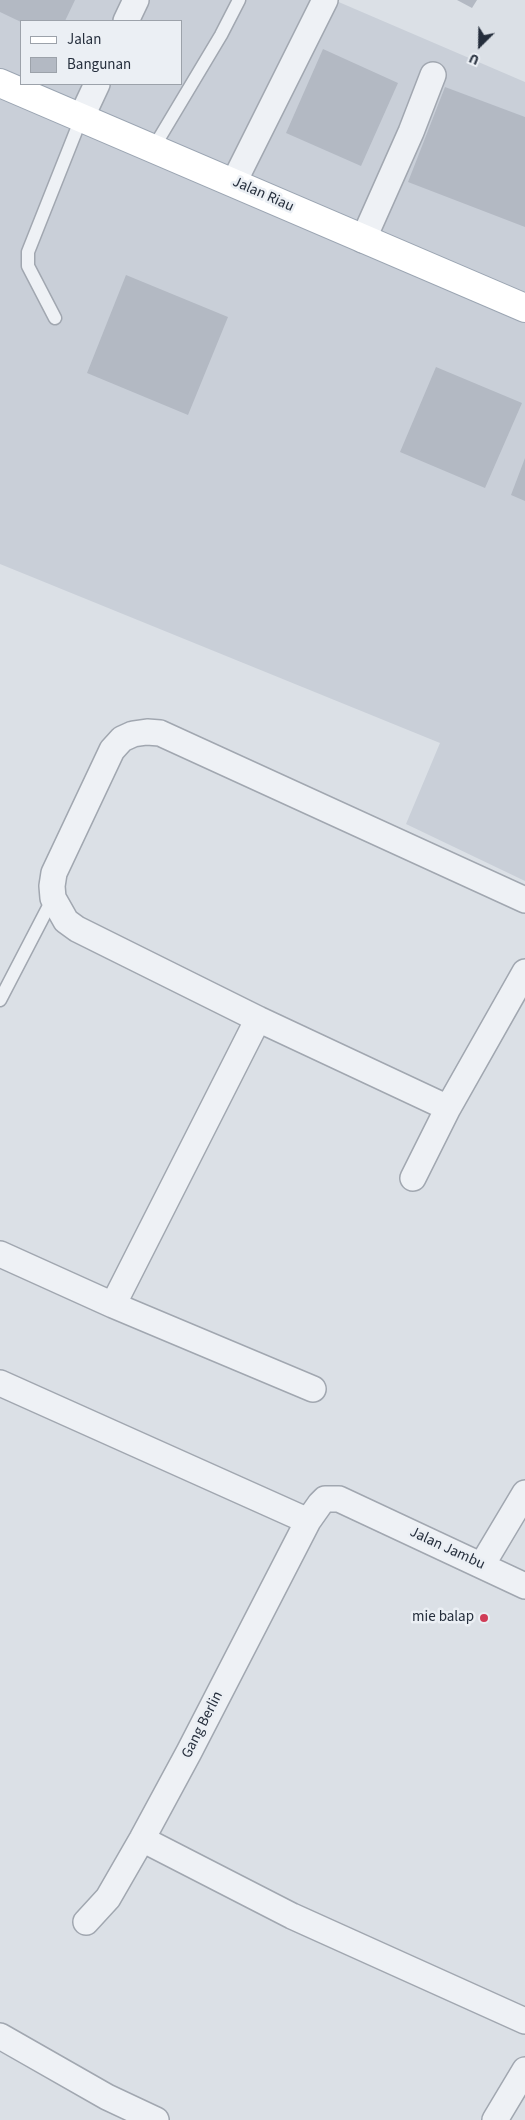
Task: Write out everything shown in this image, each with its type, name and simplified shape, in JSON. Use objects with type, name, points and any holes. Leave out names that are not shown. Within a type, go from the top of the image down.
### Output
[{"type":"main road","name":"Jalan Riau","points":[[0,83],[82,116],[363,240],[525,308]]},
{"type":"street","points":[[126,20],[136,0]]},
{"type":"street","points":[[234,182],[325,0]]},
{"type":"street","points":[[363,240],[411,132],[433,75]]},
{"type":"street","points":[[82,116],[97,85]]},
{"type":"street","points":[[448,1108],[258,1019],[77,929],[66,920],[53,898],[54,873],[112,750],[122,739],[133,734],[147,732],[160,733],[525,900]]},
{"type":"street","points":[[412,1178],[448,1108],[525,972]]},
{"type":"street","points":[[114,1305],[258,1019]]},
{"type":"street","points":[[0,1254],[114,1305],[313,1389]]},
{"type":"street","points":[[0,1383],[308,1521]]},
{"type":"street","points":[[482,1565],[525,1493]]},
{"type":"street","name":"Jalan Jambu","points":[[308,1521],[320,1504],[332,1498],[340,1498],[525,1586]]},
{"type":"street","name":"Gang Berlin","points":[[86,1922],[105,1902],[142,1839],[308,1521]]},
{"type":"street","points":[[142,1839],[292,1916],[525,2021]]},
{"type":"street","points":[[0,2036],[108,2097],[156,2120]]},
{"type":"street","points":[[495,2120],[525,2070]]},
{"type":"lane","points":[[154,147],[240,0]]},
{"type":"lane","points":[[55,318],[28,266],[28,252],[82,116]]},
{"type":"lane","points":[[0,1000],[53,898]]},
{"type":"shaded area","points":[[0,0],[334,0],[525,82],[525,881],[406,824],[440,743],[0,564]]},
{"type":"building","points":[[0,0],[75,0],[65,20],[20,20],[20,22],[0,12]]},
{"type":"building","points":[[457,0],[477,0],[472,8]]},
{"type":"building","points":[[323,49],[398,83],[361,166],[286,133]]},
{"type":"building","points":[[445,87],[525,117],[525,227],[408,182]]},
{"type":"building","points":[[126,275],[228,317],[188,415],[87,373]]},
{"type":"building","points":[[436,367],[522,403],[485,488],[400,452]]},
{"type":"building","points":[[525,458],[525,501],[511,495]]},
{"type":"place","name":"mie balap","points":[[484,1618]]}]
